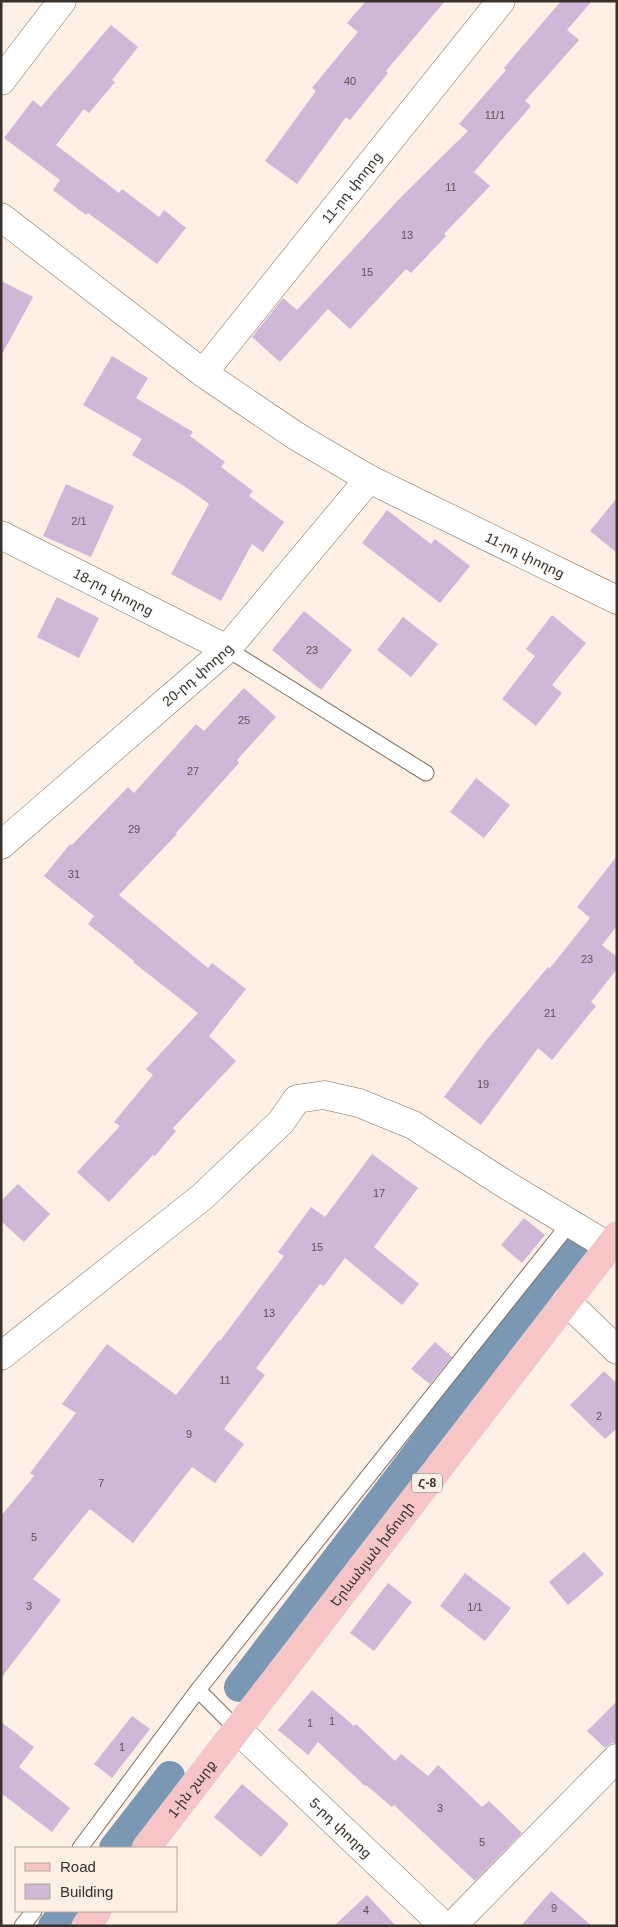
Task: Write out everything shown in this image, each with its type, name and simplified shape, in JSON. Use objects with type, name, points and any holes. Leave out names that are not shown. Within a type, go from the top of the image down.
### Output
[{"type":"main road","name":"Երևանյան խճուղի","points":[[238,1730],[613,1241]]},
{"type":"main road","name":"1-ին շարք","points":[[147,1847],[238,1730]]},
{"type":"main road","points":[[86,1926],[96,1912]]},
{"type":"street","points":[[1,81],[62,1]]},
{"type":"street","name":"11-րդ փողոց","points":[[203,373],[501,1]]},
{"type":"street","name":"11-րդ փողոց","points":[[1,217],[203,373],[296,436],[369,479],[617,600]]},
{"type":"street","name":"20-րդ փողոց","points":[[1,845],[227,650],[369,479]]},
{"type":"street","name":"18-րդ փողոց","points":[[1,535],[227,650]]},
{"type":"street","points":[[1,1356],[202,1197],[281,1122],[297,1099],[324,1095],[359,1103],[413,1125],[570,1223],[613,1241]]},
{"type":"street","points":[[566,1301],[617,1350]]},
{"type":"street","name":"5-րդ փողոց","points":[[238,1730],[444,1926]]},
{"type":"street","points":[[452,1926],[617,1758]]},
{"type":"lane","points":[[227,650],[426,773]]},
{"type":"lane","points":[[81,1847],[198,1690],[570,1223]]},
{"type":"lane","points":[[198,1690],[238,1730]]},
{"type":"lane","points":[[22,1926],[33,1912]]},
{"type":"building","points":[[366,1],[445,1],[386,71],[388,73],[350,120],[346,117],[297,184],[265,161],[316,91],[312,88],[358,32],[347,23]]},
{"type":"building","points":[[561,1],[592,1],[567,30],[579,40],[525,101],[531,106],[474,172],[490,186],[444,234],[446,236],[411,273],[406,269],[350,329],[328,309],[280,362],[252,337],[283,298],[297,310],[402,196],[468,131],[459,124],[506,70],[504,68]]},
{"type":"building","points":[[111,25],[138,47],[112,80],[115,82],[89,113],[84,109],[56,145],[119,193],[122,189],[159,217],[164,210],[186,228],[157,264],[88,213],[86,215],[53,190],[60,180],[4,138],[33,100],[41,107]]},
{"type":"building","points":[[1,281],[33,297],[1,356]]},
{"type":"building","points":[[112,356],[148,378],[136,398],[193,432],[190,436],[225,462],[221,467],[253,491],[249,496],[284,522],[263,552],[252,544],[221,601],[171,574],[209,504],[184,486],[132,455],[142,439],[83,405]]},
{"type":"building","points":[[66,484],[114,506],[91,557],[43,536]]},
{"type":"building","points":[[617,498],[617,553],[590,531]]},
{"type":"building","points":[[387,510],[431,544],[435,539],[470,566],[440,603],[362,543]]},
{"type":"building","points":[[57,597],[99,618],[79,658],[37,637]]},
{"type":"building","points":[[304,611],[352,650],[321,690],[272,650]]},
{"type":"building","points":[[552,615],[586,643],[552,685],[562,693],[536,726],[502,699],[535,656],[526,649]]},
{"type":"building","points":[[403,617],[438,644],[411,677],[377,650]]},
{"type":"building","points":[[244,688],[276,717],[237,760],[239,763],[177,834],[119,895],[208,968],[212,963],[246,989],[209,1036],[236,1061],[173,1128],[176,1131],[155,1156],[153,1155],[109,1202],[77,1172],[120,1126],[114,1122],[153,1075],[146,1069],[198,1013],[88,924],[94,916],[44,876],[70,844],[72,845],[128,787],[134,793],[196,724],[204,731]]},
{"type":"building","points":[[476,778],[510,805],[484,838],[450,812]]},
{"type":"building","points":[[617,856],[617,926],[602,945],[617,957],[617,969],[591,1002],[596,1006],[552,1060],[538,1048],[481,1125],[444,1097],[484,1043],[548,967],[550,968],[590,918],[577,907]]},
{"type":"building","points":[[372,1154],[418,1188],[374,1247],[419,1284],[402,1305],[345,1258],[324,1286],[320,1284],[256,1368],[265,1375],[224,1429],[244,1444],[215,1483],[192,1467],[133,1543],[90,1509],[33,1579],[61,1600],[1,1678],[1,1516],[34,1476],[30,1473],[76,1413],[62,1404],[107,1344],[176,1395],[220,1341],[284,1256],[278,1252],[311,1207],[325,1217]]},
{"type":"building","points":[[18,1184],[50,1214],[24,1242],[1,1221],[1,1201]]},
{"type":"building","points":[[524,1218],[545,1235],[522,1263],[501,1245]]},
{"type":"building","points":[[435,1342],[452,1357],[430,1384],[411,1369]]},
{"type":"building","points":[[604,1371],[617,1384],[617,1428],[605,1439],[570,1405]]},
{"type":"building","points":[[584,1552],[604,1574],[568,1605],[549,1582]]},
{"type":"building","points":[[465,1573],[511,1608],[485,1641],[440,1606]]},
{"type":"building","points":[[388,1583],[412,1602],[374,1651],[350,1633]]},
{"type":"building","points":[[312,1690],[354,1726],[356,1724],[395,1761],[401,1754],[428,1776],[438,1765],[482,1807],[489,1801],[522,1833],[475,1881],[394,1805],[392,1807],[365,1786],[318,1742],[308,1755],[278,1730]]},
{"type":"building","points":[[617,1701],[617,1743],[612,1743],[605,1748],[587,1731]]},
{"type":"building","points":[[132,1716],[150,1729],[112,1778],[94,1764]]},
{"type":"building","points":[[1,1722],[34,1747],[19,1767],[70,1808],[52,1832],[1,1793]]},
{"type":"building","points":[[242,1784],[289,1824],[261,1857],[214,1817]]},
{"type":"building","points":[[551,1891],[592,1926],[521,1926]]},
{"type":"building","points":[[367,1895],[396,1926],[334,1926]]},
{"type":"waterway","points":[[239,1687],[577,1244]]},
{"type":"waterway","points":[[115,1847],[170,1776]]},
{"type":"waterway","points":[[53,1926],[64,1912]]}]
